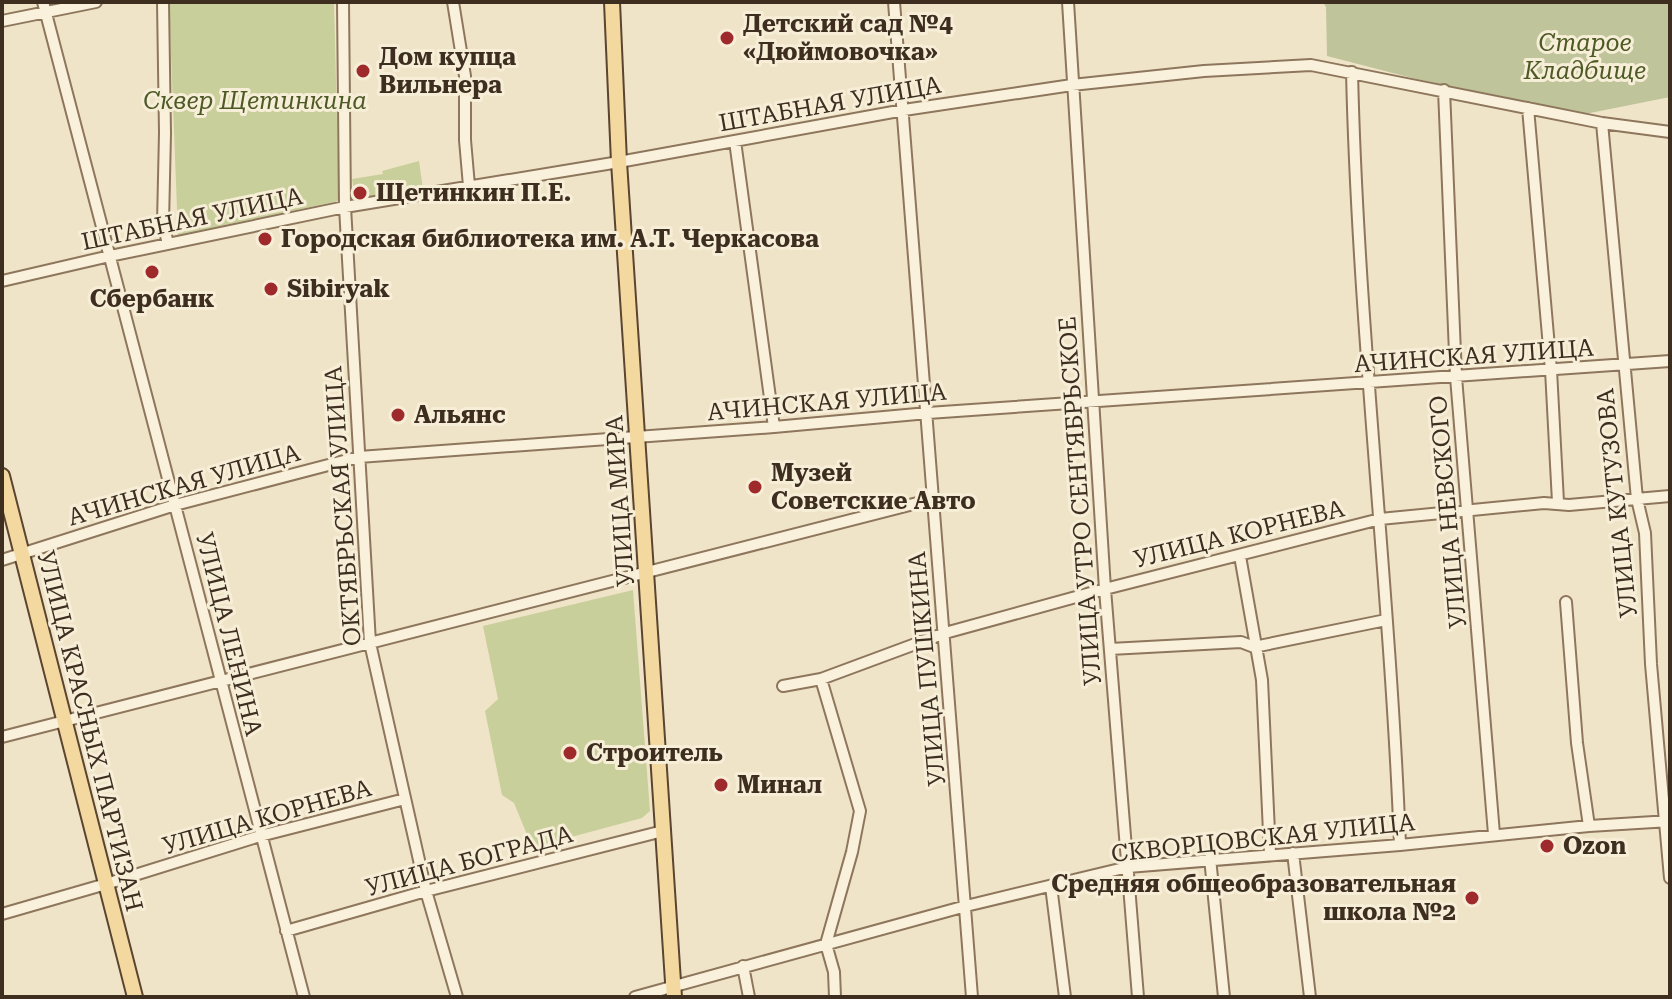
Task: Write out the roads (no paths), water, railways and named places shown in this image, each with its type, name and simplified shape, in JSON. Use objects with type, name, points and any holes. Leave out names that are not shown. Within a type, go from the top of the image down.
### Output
[{"type":"main road","name":"УЛИЦА МИРА","points":[[612,2],[619,162],[674,992]]},
{"type":"main road","name":"УЛИЦА КРАСНЫХ ПАРТИЗАН","points":[[2,476],[135,997]]},
{"type":"street","points":[[2,21],[44,7],[96,2]]},
{"type":"street","points":[[163,2],[163,223],[168,244]]},
{"type":"street","name":"ОКТЯБРЬСКАЯ УЛИЦА","points":[[343,2],[345,207],[370,643],[426,891],[457,997]]},
{"type":"street","points":[[453,2],[465,76],[469,186]]},
{"type":"street","name":"УЛИЦА ПУШКИНА","points":[[894,2],[972,997]]},
{"type":"street","name":"УЛИЦА УТРО СЕНТЯБРЬСКОЕ","points":[[1068,2],[1105,589],[1138,997]]},
{"type":"street","name":"УЛИЦА ЛЕНИНА","points":[[44,7],[304,997]]},
{"type":"street","name":"ШТАБНАЯ УЛИЦА","points":[[2,281],[345,207],[619,162],[904,110],[1072,85],[1204,71],[1311,65],[1602,123],[1670,132]]},
{"type":"street","points":[[1352,72],[1354,175],[1371,384],[1400,845]]},
{"type":"street","name":"УЛИЦА НЕВСКОГО","points":[[1444,90],[1456,377],[1494,834]]},
{"type":"street","points":[[1528,108],[1551,370],[1558,502]]},
{"type":"street","name":"УЛИЦА КУТУЗОВА","points":[[1602,123],[1637,499],[1645,533],[1651,664],[1668,821],[1670,878]]},
{"type":"street","points":[[735,141],[774,427]]},
{"type":"street","name":"АЧИНСКАЯ УЛИЦА","points":[[2,560],[175,505],[359,457],[1670,361]]},
{"type":"street","name":"УЛИЦА КОРНЕВА","points":[[783,686],[821,679],[945,633],[1380,519],[1558,502],[1569,505],[1670,496]]},
{"type":"street","points":[[2,737],[933,499]]},
{"type":"street","points":[[1240,556],[1262,680],[1270,854]]},
{"type":"street","points":[[1566,602],[1577,743],[1589,826]]},
{"type":"street","points":[[1110,649],[1241,642],[1254,647],[1386,620]]},
{"type":"street","points":[[821,679],[860,811],[852,852],[826,944],[834,972],[835,997]]},
{"type":"street","name":"УЛИЦА КОРНЕВА","points":[[2,914],[260,836],[405,799]]},
{"type":"street","name":"СКВОРЦОВСКАЯ УЛИЦА","points":[[635,997],[674,992],[743,966],[966,906],[1128,867],[1668,821]]},
{"type":"street","name":"УЛИЦА БОГРАДА","points":[[286,931],[426,891],[663,831]]},
{"type":"street","points":[[1293,853],[1310,997]]},
{"type":"street","points":[[1210,858],[1224,997]]},
{"type":"street","points":[[1051,886],[1065,997]]},
{"type":"street","points":[[743,966],[749,997]]},
{"type":"place","name":"Детский сад №4 «Дюймовочка»","points":[[727,38]]},
{"type":"place","name":"Дом купца Вильнера","points":[[363,71]]},
{"type":"place","name":"Щетинкин П.Е.","points":[[360,193]]},
{"type":"place","name":"Городская библиотека им. А.Т. Черкасова","points":[[265,239]]},
{"type":"place","name":"Сбербанк","points":[[152,272]]},
{"type":"place","name":"Sibiryak","points":[[271,289]]},
{"type":"place","name":"Альянс","points":[[398,415]]},
{"type":"place","name":"Музей Советские Авто","points":[[755,487]]},
{"type":"place","name":"Строитель","points":[[570,753]]},
{"type":"place","name":"Минал","points":[[721,785]]},
{"type":"place","name":"Ozon","points":[[1547,846]]},
{"type":"place","name":"Средняя общеобразовательная школа №2","points":[[1472,898]]},
{"type":"park label","name":"Старое Кладбище","points":[[1585,57]]},
{"type":"park label","name":"Сквер Щетинкина","points":[[255,101]]}]
